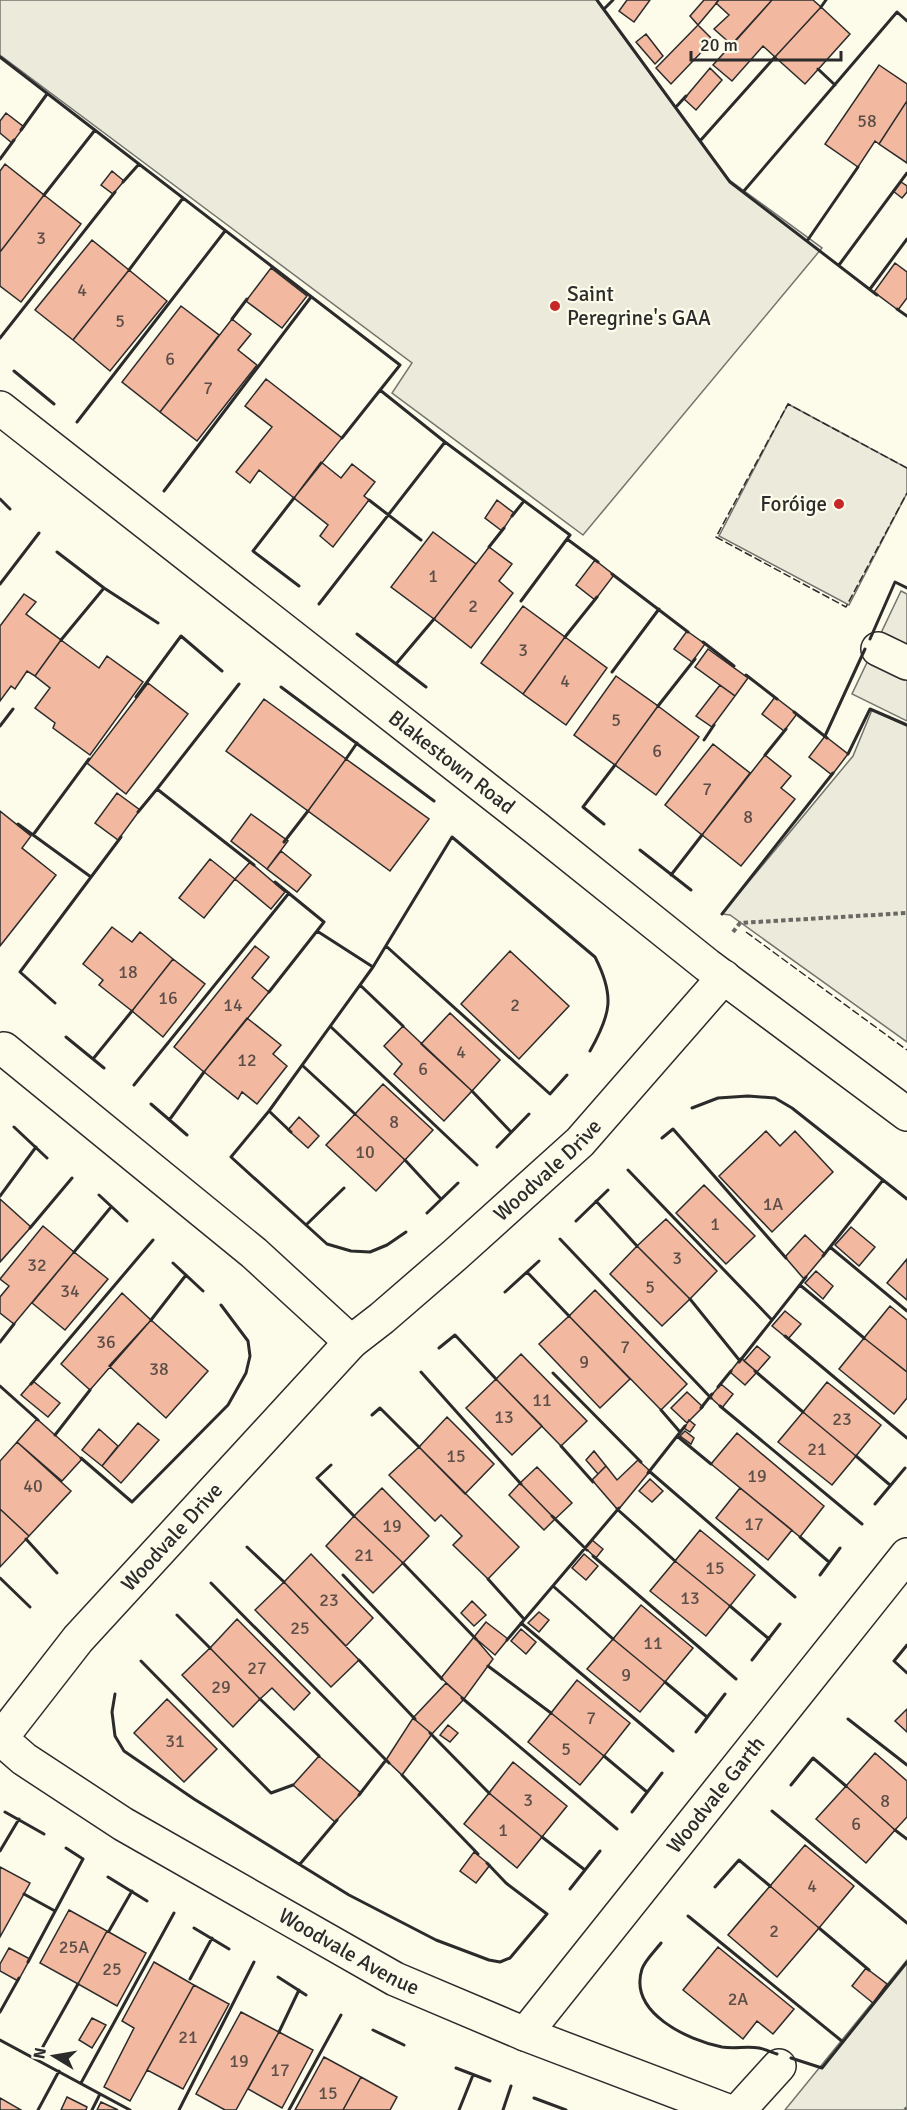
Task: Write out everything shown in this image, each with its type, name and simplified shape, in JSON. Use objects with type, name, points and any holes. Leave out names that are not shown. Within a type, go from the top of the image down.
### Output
[{"type":"street","name":"Blakestown Road","points":[[0,408],[715,971],[907,1114]]},
{"type":"street","points":[[878,649],[907,663]]},
{"type":"street","name":"Woodvale Drive","points":[[0,1738],[78,1639],[351,1342],[464,1247],[580,1142],[715,971]]},
{"type":"street","points":[[4,1049],[254,1253],[351,1342]]},
{"type":"street","name":"Woodvale Garth","points":[[525,2034],[907,1555]]},
{"type":"street","name":"Woodvale Avenue","points":[[0,1738],[24,1759],[123,1824],[389,1976],[525,2034],[725,2110]]},
{"type":"street","points":[[739,2110],[779,2066]]},
{"type":"path","points":[[715,971],[740,923],[907,913]]},
{"type":"shaded area","name":"Saint Peregrine's GAA","points":[[0,0],[596,0],[728,179],[822,248],[583,535],[392,393],[412,363],[0,55]]},
{"type":"shaded area","points":[[788,404],[907,468],[907,493],[849,605],[719,536]]},
{"type":"shaded area","points":[[901,591],[907,594],[907,721],[852,694]]},
{"type":"shaded area","points":[[872,710],[907,726],[907,1042],[730,915],[722,914],[853,756]]},
{"type":"shaded area","points":[[907,1960],[907,2110],[785,2110]]},
{"type":"building","points":[[627,0],[650,0],[634,22],[619,11]]},
{"type":"building","points":[[704,0],[719,0],[698,25],[690,16]]},
{"type":"building","points":[[719,0],[772,0],[732,45],[714,29],[729,15],[716,3]]},
{"type":"building","points":[[772,0],[813,0],[821,7],[775,57],[763,46],[732,81],[713,65]]},
{"type":"building","points":[[821,7],[850,34],[805,84],[775,57]]},
{"type":"building","points":[[698,25],[713,40],[671,84],[656,68]]},
{"type":"building","points":[[646,34],[663,56],[655,64],[636,42]]},
{"type":"building","points":[[879,65],[907,84],[907,101],[879,144],[875,141],[858,167],[825,144]]},
{"type":"building","points":[[710,68],[722,80],[696,110],[684,99]]},
{"type":"building","points":[[907,101],[907,163],[879,144]]},
{"type":"building","points":[[6,113],[24,127],[12,143],[0,133],[0,121]]},
{"type":"building","points":[[5,164],[44,195],[0,252],[0,171]]},
{"type":"building","points":[[112,171],[124,181],[113,194],[101,185]]},
{"type":"building","points":[[901,182],[907,186],[907,192],[902,198],[893,191]]},
{"type":"building","points":[[44,195],[81,224],[21,302],[0,286],[0,252]]},
{"type":"building","points":[[92,240],[129,270],[73,340],[35,310]]},
{"type":"building","points":[[895,263],[907,272],[907,298],[898,310],[874,292]]},
{"type":"building","points":[[271,268],[307,296],[282,328],[246,301]]},
{"type":"building","points":[[129,270],[167,301],[110,371],[73,340]]},
{"type":"building","points":[[181,306],[219,335],[160,412],[122,382]]},
{"type":"building","points":[[232,319],[251,334],[238,350],[257,365],[197,441],[160,412]]},
{"type":"building","points":[[266,379],[342,438],[294,498],[259,470],[250,483],[236,472],[272,427],[245,406]]},
{"type":"building","points":[[321,462],[341,478],[352,464],[375,482],[364,496],[369,500],[333,547],[320,536],[328,525],[294,498]]},
{"type":"building","points":[[497,500],[514,513],[502,531],[485,518]]},
{"type":"building","points":[[433,532],[476,564],[434,619],[391,587]]},
{"type":"building","points":[[489,547],[512,564],[499,581],[513,593],[471,648],[434,619]]},
{"type":"building","points":[[595,560],[614,575],[595,600],[576,585]]},
{"type":"building","points":[[24,594],[36,602],[26,614],[61,640],[35,676],[27,671],[15,689],[11,686],[0,701],[0,626]]},
{"type":"building","points":[[523,606],[565,637],[523,694],[481,663]]},
{"type":"building","points":[[687,631],[705,644],[692,662],[674,649]]},
{"type":"building","points":[[565,637],[607,668],[566,725],[523,694]]},
{"type":"building","points":[[61,640],[99,668],[107,656],[143,682],[90,755],[53,728],[55,723],[35,708],[50,688],[35,676]]},
{"type":"building","points":[[708,649],[748,678],[735,696],[695,667]]},
{"type":"building","points":[[616,676],[658,706],[615,765],[574,735]]},
{"type":"building","points":[[148,683],[188,714],[126,794],[87,763]]},
{"type":"building","points":[[720,685],[735,696],[712,727],[696,716]]},
{"type":"building","points":[[775,697],[797,714],[784,731],[762,714]]},
{"type":"building","points":[[264,699],[346,759],[308,811],[226,751]]},
{"type":"building","points":[[658,706],[699,737],[656,795],[615,765]]},
{"type":"building","points":[[825,736],[848,754],[832,775],[809,757]]},
{"type":"building","points":[[713,744],[750,773],[702,835],[665,805]]},
{"type":"building","points":[[765,755],[791,776],[781,788],[795,799],[741,866],[702,835]]},
{"type":"building","points":[[346,759],[429,819],[390,871],[308,811]]},
{"type":"building","points":[[117,793],[140,810],[118,840],[95,823]]},
{"type":"building","points":[[0,811],[31,836],[22,848],[56,875],[0,946]]},
{"type":"building","points":[[251,814],[288,841],[267,869],[231,841]]},
{"type":"building","points":[[281,851],[311,875],[297,892],[267,869]]},
{"type":"building","points":[[210,859],[235,879],[204,918],[179,898]]},
{"type":"building","points":[[250,862],[285,892],[271,909],[235,879]]},
{"type":"building","points":[[112,927],[132,942],[140,932],[173,959],[132,1011],[99,985],[103,980],[83,964]]},
{"type":"building","points":[[255,946],[269,957],[252,978],[269,992],[204,1072],[174,1047]]},
{"type":"building","points":[[510,951],[569,1006],[519,1059],[461,1004]]},
{"type":"building","points":[[173,959],[205,984],[163,1037],[132,1011]]},
{"type":"building","points":[[450,1013],[500,1060],[472,1091],[421,1044]]},
{"type":"building","points":[[247,1018],[281,1045],[273,1054],[287,1066],[257,1104],[242,1092],[238,1099],[204,1072]]},
{"type":"building","points":[[403,1026],[472,1091],[444,1121],[394,1074],[402,1064],[384,1046]]},
{"type":"building","points":[[383,1084],[433,1130],[405,1160],[355,1114]]},
{"type":"building","points":[[355,1114],[405,1160],[376,1191],[326,1145]]},
{"type":"building","points":[[299,1117],[319,1136],[308,1148],[288,1130]]},
{"type":"building","points":[[766,1131],[780,1146],[795,1131],[833,1172],[772,1232],[719,1176]]},
{"type":"building","points":[[704,1185],[755,1236],[726,1264],[676,1213]]},
{"type":"building","points":[[0,1199],[31,1227],[0,1262]]},
{"type":"building","points":[[666,1219],[717,1271],[690,1299],[637,1246]]},
{"type":"building","points":[[43,1226],[74,1252],[14,1324],[0,1313],[0,1297],[9,1286],[0,1279]]},
{"type":"building","points":[[851,1227],[875,1247],[859,1266],[835,1245]]},
{"type":"building","points":[[805,1235],[825,1254],[804,1279],[785,1257]]},
{"type":"building","points":[[637,1246],[690,1299],[662,1326],[610,1274]]},
{"type":"building","points":[[74,1252],[108,1279],[65,1330],[32,1303]]},
{"type":"building","points":[[907,1259],[907,1300],[887,1283]]},
{"type":"building","points":[[816,1271],[833,1286],[823,1299],[805,1283]]},
{"type":"building","points":[[595,1290],[687,1384],[661,1410],[569,1316]]},
{"type":"building","points":[[122,1293],[151,1320],[90,1390],[61,1364]]},
{"type":"building","points":[[890,1306],[907,1320],[907,1372],[864,1338]]},
{"type":"building","points":[[785,1311],[801,1324],[788,1339],[772,1326]]},
{"type":"building","points":[[569,1316],[630,1379],[600,1408],[539,1344]]},
{"type":"building","points":[[151,1320],[208,1371],[166,1418],[109,1366]]},
{"type":"building","points":[[864,1338],[907,1372],[907,1398],[894,1414],[839,1369]]},
{"type":"building","points":[[757,1346],[770,1357],[757,1372],[744,1361]]},
{"type":"building","points":[[521,1354],[587,1421],[561,1446],[496,1379]]},
{"type":"building","points":[[741,1358],[757,1372],[745,1385],[730,1372]]},
{"type":"building","points":[[496,1379],[542,1426],[512,1455],[466,1408]]},
{"type":"building","points":[[33,1381],[60,1403],[48,1417],[21,1395]]},
{"type":"building","points":[[827,1382],[881,1425],[856,1456],[803,1412]]},
{"type":"building","points":[[721,1384],[733,1394],[722,1408],[710,1397]]},
{"type":"building","points":[[687,1392],[703,1407],[687,1423],[671,1408]]},
{"type":"building","points":[[803,1412],[856,1456],[832,1485],[778,1442]]},
{"type":"building","points":[[447,1417],[494,1464],[465,1494],[419,1447]]},
{"type":"building","points":[[37,1419],[82,1459],[62,1481],[17,1442]]},
{"type":"building","points":[[689,1420],[695,1425],[690,1432],[684,1428]]},
{"type":"building","points":[[138,1423],[159,1440],[121,1483],[102,1466]]},
{"type":"building","points":[[99,1429],[118,1446],[102,1466],[82,1450]]},
{"type":"building","points":[[685,1431],[694,1438],[691,1444],[680,1436]]},
{"type":"building","points":[[737,1433],[824,1506],[800,1537],[711,1464]]},
{"type":"building","points":[[17,1442],[71,1491],[29,1536],[0,1509],[0,1461]]},
{"type":"building","points":[[419,1447],[519,1547],[488,1579],[453,1545],[462,1536],[441,1515],[435,1521],[389,1475]]},
{"type":"building","points":[[594,1451],[606,1466],[598,1474],[586,1460]]},
{"type":"building","points":[[638,1460],[650,1471],[618,1510],[592,1480],[606,1466],[617,1480]]},
{"type":"building","points":[[537,1467],[572,1503],[555,1519],[520,1483]]},
{"type":"building","points":[[650,1479],[663,1491],[652,1502],[639,1491]]},
{"type":"building","points":[[520,1483],[555,1519],[544,1530],[509,1495]]},
{"type":"building","points":[[382,1488],[429,1536],[403,1563],[354,1516]]},
{"type":"building","points":[[740,1488],[792,1530],[768,1560],[716,1518]]},
{"type":"building","points":[[0,1509],[29,1536],[0,1567]]},
{"type":"building","points":[[354,1516],[403,1563],[373,1593],[326,1546]]},
{"type":"building","points":[[700,1530],[755,1575],[730,1606],[675,1561]]},
{"type":"building","points":[[592,1540],[603,1549],[596,1558],[585,1548]]},
{"type":"building","points":[[311,1554],[373,1618],[346,1646],[284,1582]]},
{"type":"building","points":[[584,1554],[598,1566],[586,1580],[572,1568]]},
{"type":"building","points":[[675,1561],[730,1606],[706,1636],[650,1591]]},
{"type":"building","points":[[284,1582],[359,1660],[331,1687],[255,1610]]},
{"type":"building","points":[[472,1601],[486,1615],[474,1626],[461,1613]]},
{"type":"building","points":[[641,1605],[693,1648],[665,1682],[613,1639]]},
{"type":"building","points":[[539,1612],[549,1620],[539,1632],[528,1623]]},
{"type":"building","points":[[237,1619],[310,1693],[294,1710],[272,1688],[260,1699],[210,1648]]},
{"type":"building","points":[[486,1622],[508,1639],[495,1655],[474,1637]]},
{"type":"building","points":[[521,1629],[536,1642],[526,1654],[511,1641]]},
{"type":"building","points":[[474,1637],[493,1659],[464,1699],[441,1678]]},
{"type":"building","points":[[613,1639],[665,1682],[640,1712],[587,1669]]},
{"type":"building","points":[[210,1648],[260,1699],[233,1727],[182,1675]]},
{"type":"building","points":[[577,1680],[630,1723],[604,1756],[551,1713]]},
{"type":"building","points":[[446,1683],[464,1699],[432,1734],[413,1718]]},
{"type":"building","points":[[167,1699],[217,1749],[184,1782],[134,1733]]},
{"type":"building","points":[[907,1709],[907,1732],[895,1721]]},
{"type":"building","points":[[551,1713],[604,1756],[580,1785],[528,1742]]},
{"type":"building","points":[[413,1718],[432,1734],[402,1775],[386,1760]]},
{"type":"building","points":[[448,1725],[458,1733],[450,1742],[440,1735]]},
{"type":"building","points":[[875,1753],[907,1781],[907,1817],[895,1830],[846,1786]]},
{"type":"building","points":[[319,1756],[361,1793],[335,1822],[293,1785]]},
{"type":"building","points":[[513,1762],[567,1806],[542,1837],[489,1793]]},
{"type":"building","points":[[846,1786],[895,1830],[866,1863],[816,1819]]},
{"type":"building","points":[[489,1793],[542,1837],[517,1868],[464,1824]]},
{"type":"building","points":[[805,1845],[854,1886],[819,1928],[770,1886]]},
{"type":"building","points":[[474,1852],[490,1865],[476,1883],[460,1871]]},
{"type":"building","points":[[0,1867],[30,1883],[0,1937]]},
{"type":"building","points":[[770,1886],[819,1928],[777,1977],[728,1935]]},
{"type":"building","points":[[69,1910],[107,1931],[78,1984],[40,1963]]},
{"type":"building","points":[[107,1931],[146,1953],[117,2006],[78,1984]]},
{"type":"building","points":[[718,1947],[794,2009],[773,2034],[757,2021],[743,2039],[683,1990]]},
{"type":"building","points":[[9,1948],[30,1959],[18,1981],[0,1971],[0,1964]]},
{"type":"building","points":[[154,1962],[194,1985],[130,2101],[104,2087],[134,2028],[122,2021]]},
{"type":"building","points":[[866,1968],[887,1984],[873,2003],[852,1986]]},
{"type":"building","points":[[194,1985],[229,2004],[183,2089],[147,2070]]},
{"type":"building","points":[[241,2012],[279,2032],[236,2110],[225,2110],[196,2094]]},
{"type":"building","points":[[92,2018],[106,2025],[92,2048],[79,2040]]},
{"type":"building","points":[[279,2032],[313,2050],[282,2108],[248,2089]]},
{"type":"building","points":[[324,2057],[361,2077],[343,2110],[295,2110]]},
{"type":"building","points":[[361,2077],[397,2097],[390,2110],[343,2110]]},
{"type":"building","points":[[67,2097],[87,2107],[86,2110],[61,2110]]},
{"type":"building","points":[[0,2098],[21,2110],[0,2110]]},
{"type":"building","points":[[101,2102],[118,2110],[97,2110]]},
{"type":"fence","points":[[907,468],[788,404],[716,537],[846,607],[907,493]]},
{"type":"fence","points":[[746,932],[907,1050]]},
{"type":"wall","points":[[597,0],[730,182],[877,295]]},
{"type":"wall","points":[[604,9],[613,0]]},
{"type":"wall","points":[[821,7],[826,0]]},
{"type":"wall","points":[[743,192],[897,12],[907,21]]},
{"type":"wall","points":[[0,57],[400,365],[342,438]]},
{"type":"wall","points":[[700,141],[775,57]]},
{"type":"wall","points":[[818,69],[835,85]]},
{"type":"wall","points":[[21,130],[47,94]]},
{"type":"wall","points":[[676,107],[686,96]]},
{"type":"wall","points":[[44,195],[95,130]]},
{"type":"wall","points":[[0,159],[14,140]]},
{"type":"wall","points":[[123,182],[139,164]]},
{"type":"wall","points":[[807,241],[858,167]]},
{"type":"wall","points":[[839,265],[907,173]]},
{"type":"wall","points":[[0,338],[115,192]]},
{"type":"wall","points":[[129,270],[183,198]]},
{"type":"wall","points":[[77,422],[225,231]]},
{"type":"wall","points":[[870,289],[907,239]]},
{"type":"wall","points":[[164,491],[311,297]]},
{"type":"wall","points":[[232,319],[247,299]]},
{"type":"wall","points":[[897,309],[907,316]]},
{"type":"wall","points":[[14,371],[54,404]]},
{"type":"wall","points":[[380,390],[445,442],[570,535],[521,601]]},
{"type":"wall","points":[[319,604],[445,442]]},
{"type":"wall","points":[[294,498],[253,551],[299,586]]},
{"type":"wall","points":[[0,499],[10,509]]},
{"type":"wall","points":[[369,500],[421,540]]},
{"type":"wall","points":[[512,516],[524,501]]},
{"type":"wall","points":[[489,547],[504,528]]},
{"type":"wall","points":[[0,584],[39,533]]},
{"type":"wall","points":[[567,539],[598,562]]},
{"type":"wall","points":[[57,552],[104,588],[158,623]]},
{"type":"wall","points":[[612,574],[688,632]]},
{"type":"wall","points":[[870,639],[895,582],[907,588]]},
{"type":"wall","points":[[61,640],[104,588]]},
{"type":"wall","points":[[565,637],[597,597]]},
{"type":"wall","points":[[612,672],[659,609]]},
{"type":"wall","points":[[396,664],[434,619]]},
{"type":"wall","points":[[357,634],[426,687]]},
{"type":"wall","points":[[136,697],[181,636],[222,671]]},
{"type":"wall","points":[[703,642],[734,666]]},
{"type":"wall","points":[[825,736],[865,649]]},
{"type":"wall","points":[[658,706],[695,659]]},
{"type":"wall","points":[[746,675],[777,699]]},
{"type":"wall","points":[[239,684],[157,789],[254,865]]},
{"type":"wall","points":[[281,687],[434,801]]},
{"type":"wall","points":[[0,726],[13,709]]},
{"type":"wall","points":[[848,754],[870,709],[907,725]]},
{"type":"wall","points":[[794,712],[827,738]]},
{"type":"wall","points":[[704,740],[714,725]]},
{"type":"wall","points":[[765,755],[786,729]]},
{"type":"wall","points":[[346,759],[357,743]]},
{"type":"wall","points":[[33,835],[89,759]]},
{"type":"wall","points":[[604,824],[583,807],[615,765]]},
{"type":"wall","points":[[722,914],[833,773]]},
{"type":"wall","points":[[138,812],[157,789]]},
{"type":"wall","points":[[284,842],[308,811]]},
{"type":"wall","points":[[18,824],[91,877]]},
{"type":"wall","points":[[671,875],[702,835]]},
{"type":"wall","points":[[55,1003],[20,972],[121,837]]},
{"type":"wall","points":[[406,1232],[387,1245],[370,1252],[351,1251],[327,1244],[231,1157],[269,1111],[373,967],[452,837],[595,957],[606,983],[608,1005],[602,1026],[590,1051]]},
{"type":"wall","points":[[640,850],[691,890]]},
{"type":"wall","points":[[275,882],[324,922],[317,931],[373,967]]},
{"type":"wall","points":[[134,1085],[289,893]]},
{"type":"wall","points":[[269,992],[317,931]]},
{"type":"wall","points":[[386,946],[550,1094],[567,1075]]},
{"type":"wall","points":[[360,985],[403,1026]]},
{"type":"wall","points":[[93,1059],[132,1011]]},
{"type":"wall","points":[[331,1027],[477,1165]]},
{"type":"wall","points":[[66,1037],[104,1068]]},
{"type":"wall","points":[[303,1066],[355,1114]]},
{"type":"wall","points":[[170,1119],[204,1072]]},
{"type":"wall","points":[[472,1091],[511,1132]]},
{"type":"wall","points":[[692,1108],[718,1098],[748,1096],[775,1098],[792,1108],[907,1199]]},
{"type":"wall","points":[[151,1104],[187,1135]]},
{"type":"wall","points":[[269,1111],[291,1132]]},
{"type":"wall","points":[[497,1147],[529,1114]]},
{"type":"wall","points":[[14,1127],[47,1158]]},
{"type":"wall","points":[[662,1138],[673,1129],[786,1258]]},
{"type":"wall","points":[[0,1196],[36,1147]]},
{"type":"wall","points":[[405,1160],[441,1199]]},
{"type":"wall","points":[[628,1170],[772,1320]]},
{"type":"wall","points":[[30,1228],[72,1178]]},
{"type":"wall","points":[[823,1256],[883,1180]]},
{"type":"wall","points":[[427,1213],[458,1183]]},
{"type":"wall","points":[[306,1225],[344,1188]]},
{"type":"wall","points":[[576,1221],[608,1190]]},
{"type":"wall","points":[[99,1195],[127,1221]]},
{"type":"wall","points":[[596,1201],[637,1246]]},
{"type":"wall","points":[[74,1252],[111,1207]]},
{"type":"wall","points":[[560,1239],[711,1398]]},
{"type":"wall","points":[[31,1384],[153,1240]]},
{"type":"wall","points":[[830,1247],[907,1311]]},
{"type":"wall","points":[[505,1292],[539,1261]]},
{"type":"wall","points":[[173,1263],[203,1291]]},
{"type":"wall","points":[[527,1272],[569,1316]]},
{"type":"wall","points":[[151,1320],[186,1275]]},
{"type":"wall","points":[[739,1362],[806,1277]]},
{"type":"wall","points":[[800,1285],[864,1338]]},
{"type":"wall","points":[[690,1299],[740,1361]]},
{"type":"wall","points":[[81,1458],[132,1502],[228,1405],[246,1373],[250,1356],[248,1341],[221,1305]]},
{"type":"wall","points":[[0,1342],[14,1324]]},
{"type":"wall","points":[[439,1348],[455,1335],[496,1379]]},
{"type":"wall","points":[[785,1336],[907,1438]]},
{"type":"wall","points":[[718,1387],[731,1371]]},
{"type":"wall","points":[[755,1371],[803,1412]]},
{"type":"wall","points":[[421,1372],[521,1484]]},
{"type":"wall","points":[[553,1373],[641,1462]]},
{"type":"wall","points":[[0,1386],[38,1420]]},
{"type":"wall","points":[[55,1435],[90,1390]]},
{"type":"wall","points":[[701,1408],[712,1394]]},
{"type":"wall","points":[[720,1406],[862,1524]]},
{"type":"wall","points":[[372,1415],[380,1408],[419,1447]]},
{"type":"wall","points":[[661,1410],[680,1432]]},
{"type":"wall","points":[[648,1473],[685,1426]]},
{"type":"wall","points":[[677,1436],[711,1464]]},
{"type":"wall","points":[[561,1446],[593,1482]]},
{"type":"wall","points":[[856,1456],[890,1485]]},
{"type":"wall","points":[[331,1465],[317,1478],[354,1516]]},
{"type":"wall","points":[[875,1504],[905,1468]]},
{"type":"wall","points":[[649,1471],[795,1597]]},
{"type":"wall","points":[[507,1640],[619,1508]]},
{"type":"wall","points":[[617,1509],[675,1561]]},
{"type":"wall","points":[[552,1516],[587,1550]]},
{"type":"wall","points":[[800,1537],[829,1562]]},
{"type":"wall","points":[[26,1539],[57,1573]]},
{"type":"wall","points":[[247,1547],[284,1582]]},
{"type":"wall","points":[[820,1575],[840,1548]]},
{"type":"wall","points":[[593,1556],[736,1679]]},
{"type":"wall","points":[[403,1563],[476,1639]]},
{"type":"wall","points":[[343,1575],[442,1679]]},
{"type":"wall","points":[[0,1578],[30,1607]]},
{"type":"wall","points":[[488,1579],[524,1619]]},
{"type":"wall","points":[[211,1583],[386,1760]]},
{"type":"wall","points":[[553,1586],[613,1639]]},
{"type":"wall","points":[[730,1606],[769,1639]]},
{"type":"wall","points":[[177,1615],[210,1648]]},
{"type":"wall","points":[[521,1623],[673,1751]]},
{"type":"wall","points":[[752,1660],[780,1624]]},
{"type":"wall","points":[[907,1645],[894,1661],[907,1673]]},
{"type":"wall","points":[[359,1660],[415,1719]]},
{"type":"wall","points":[[141,1661],[271,1793],[293,1785]]},
{"type":"wall","points":[[488,1666],[551,1713]]},
{"type":"wall","points":[[665,1682],[707,1717]]},
{"type":"wall","points":[[115,1694],[112,1712],[115,1736],[124,1751],[194,1799],[349,1895],[436,1940],[500,1962],[510,1958],[547,1914],[506,1883],[487,1863]]},
{"type":"wall","points":[[696,1732],[725,1694]]},
{"type":"wall","points":[[462,1698],[617,1829]]},
{"type":"wall","points":[[260,1699],[319,1756]]},
{"type":"wall","points":[[848,1719],[907,1765]]},
{"type":"wall","points":[[430,1733],[489,1793]]},
{"type":"wall","points":[[604,1756],[647,1792]]},
{"type":"wall","points":[[791,1785],[813,1758],[846,1786]]},
{"type":"wall","points":[[359,1795],[386,1760],[389,1763]]},
{"type":"wall","points":[[632,1812],[662,1773]]},
{"type":"wall","points":[[402,1775],[478,1854]]},
{"type":"wall","points":[[772,1811],[907,1923]]},
{"type":"wall","points":[[5,1812],[44,1834]]},
{"type":"wall","points":[[0,1851],[19,1819]]},
{"type":"wall","points":[[300,1864],[337,1820]]},
{"type":"wall","points":[[895,1830],[907,1839]]},
{"type":"wall","points":[[542,1837],[585,1870]]},
{"type":"wall","points":[[28,1962],[83,1859],[66,1848]]},
{"type":"wall","points":[[570,1889],[600,1851]]},
{"type":"wall","points":[[715,1887],[739,1860],[770,1886]]},
{"type":"wall","points":[[108,1877],[147,1901]]},
{"type":"wall","points":[[109,1931],[132,1891]]},
{"type":"wall","points":[[24,1894],[55,1911]]},
{"type":"wall","points":[[81,2083],[174,1913]]},
{"type":"wall","points":[[688,1916],[843,2042]]},
{"type":"wall","points":[[194,1928],[229,1949]]},
{"type":"wall","points":[[819,1928],[869,1970]]},
{"type":"wall","points":[[190,1979],[212,1938]]},
{"type":"wall","points":[[661,1943],[642,1969],[640,1985],[644,1999],[652,2011],[664,2022],[693,2038],[727,2048],[759,2048],[777,2054]]},
{"type":"wall","points":[[179,2110],[254,1962]]},
{"type":"wall","points":[[791,2058],[822,2068],[907,1962]]},
{"type":"wall","points":[[278,1977],[306,1995]]},
{"type":"wall","points":[[0,2012],[19,1978]]},
{"type":"wall","points":[[36,2059],[78,1984]]},
{"type":"wall","points":[[279,2032],[299,1990]]},
{"type":"wall","points":[[289,2110],[341,2015]]},
{"type":"wall","points":[[373,2030],[404,2045]]},
{"type":"wall","points":[[0,2040],[130,2110]]},
{"type":"wall","points":[[456,2068],[490,2081]]},
{"type":"wall","points":[[38,2110],[59,2071]]},
{"type":"wall","points":[[459,2110],[473,2075]]},
{"type":"wall","points":[[503,2110],[511,2086]]},
{"type":"wall","points":[[92,2110],[100,2094]]},
{"type":"wall","points":[[534,2098],[566,2110]]},
{"type":"place","name":"Saint Peregrine's GAA","points":[[555,306]]},
{"type":"place","name":"Foróige","points":[[839,504]]}]
